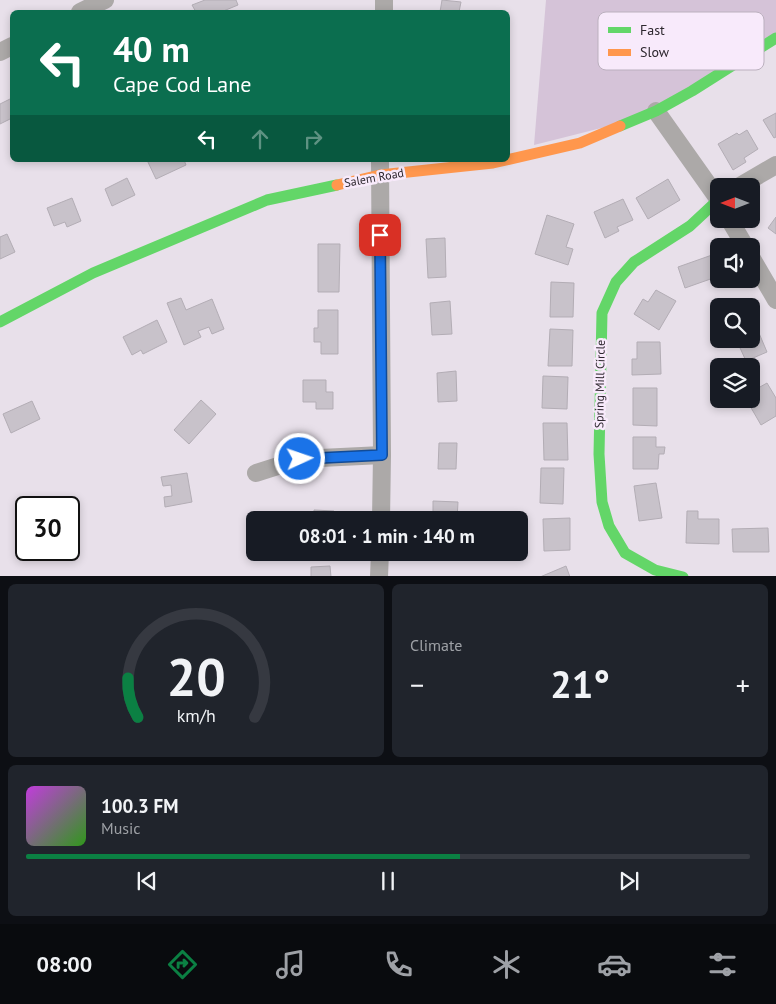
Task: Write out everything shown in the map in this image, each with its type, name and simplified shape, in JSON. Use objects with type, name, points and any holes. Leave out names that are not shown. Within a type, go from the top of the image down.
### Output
[{"type":"street","points":[[84,10],[105,0]]},
{"type":"street","name":"Salem Road","points":[[764,46],[776,38]]},
{"type":"street","name":"Salem Road","points":[[510,160],[580,143],[656,112],[725,70]]},
{"type":"street","points":[[656,112],[710,187]]},
{"type":"street","name":"Salem Road","points":[[0,322],[93,273],[267,200],[380,167],[493,164],[501,162]]},
{"type":"street","points":[[754,178],[776,165]]},
{"type":"street","points":[[380,167],[382,455],[380,511]]},
{"type":"street","name":"Spring Mill Circle","points":[[683,576],[654,570],[624,553],[609,526],[602,502],[599,454],[602,313],[616,282],[634,262],[690,226],[710,207]]},
{"type":"street","points":[[760,272],[776,300]]},
{"type":"street","points":[[256,473],[300,459],[382,455]]},
{"type":"street","points":[[379,576],[380,561]]},
{"type":"shaded area","points":[[546,0],[776,0],[776,37],[764,44],[764,12],[598,12],[598,70],[719,70],[633,120],[534,145]]},
{"type":"building","points":[[205,0],[236,0],[238,5],[226,10],[195,10],[192,5]]},
{"type":"building","points":[[442,0],[461,2],[459,10],[440,10]]},
{"type":"building","points":[[10,99],[10,119],[0,124],[0,104]]},
{"type":"building","points":[[776,113],[776,137],[774,138],[763,120]]},
{"type":"building","points":[[747,130],[758,149],[744,158],[746,162],[733,170],[718,144],[737,133],[739,135]]},
{"type":"building","points":[[148,162],[185,162],[186,165],[156,179]]},
{"type":"building","points":[[127,178],[135,195],[112,206],[105,189]]},
{"type":"building","points":[[668,179],[680,200],[648,219],[636,198]]},
{"type":"building","points":[[72,198],[81,221],[67,227],[65,222],[54,226],[47,208]]},
{"type":"building","points":[[623,199],[633,220],[617,227],[619,231],[605,238],[594,212]]},
{"type":"building","points":[[547,215],[574,224],[566,247],[573,249],[568,265],[535,254]]},
{"type":"building","points":[[776,217],[776,234],[768,228]]},
{"type":"building","points":[[7,234],[15,252],[0,259],[0,237]]},
{"type":"building","points":[[445,238],[446,277],[428,278],[426,239]]},
{"type":"building","points":[[318,244],[340,244],[339,292],[318,292]]},
{"type":"building","points":[[710,256],[710,279],[685,288],[678,267]]},
{"type":"building","points":[[551,282],[574,283],[573,317],[550,317]]},
{"type":"building","points":[[656,290],[676,301],[659,330],[634,314],[643,299],[648,302]]},
{"type":"building","points":[[181,298],[186,310],[212,299],[224,329],[212,334],[209,327],[198,331],[201,337],[184,345],[167,303]]},
{"type":"building","points":[[450,301],[452,334],[432,335],[430,303]]},
{"type":"building","points":[[318,310],[338,310],[338,354],[321,354],[321,342],[314,342],[314,328],[318,328]]},
{"type":"building","points":[[157,320],[167,342],[143,354],[141,350],[132,355],[123,337]]},
{"type":"building","points":[[550,329],[573,330],[572,366],[548,366]]},
{"type":"building","points":[[760,336],[767,352],[753,358],[745,358],[740,348],[760,348]]},
{"type":"building","points":[[637,342],[660,342],[661,374],[632,375],[632,359],[637,359]]},
{"type":"building","points":[[456,371],[457,401],[438,402],[437,373]]},
{"type":"building","points":[[543,376],[568,377],[567,409],[542,408]]},
{"type":"building","points":[[303,380],[326,380],[326,392],[333,392],[333,409],[316,409],[316,402],[303,402]]},
{"type":"building","points":[[767,383],[776,398],[776,416],[761,425],[751,408],[760,408],[760,387]]},
{"type":"building","points":[[633,388],[657,388],[657,426],[633,425]]},
{"type":"building","points":[[201,400],[216,414],[189,444],[174,430]]},
{"type":"building","points":[[32,401],[40,419],[11,433],[3,414]]},
{"type":"building","points":[[543,423],[567,423],[568,460],[544,460]]},
{"type":"building","points":[[633,437],[656,437],[656,447],[665,447],[664,454],[659,454],[658,469],[633,469]]},
{"type":"building","points":[[439,443],[457,443],[456,469],[438,469]]},
{"type":"building","points":[[541,468],[564,468],[563,504],[540,503]]},
{"type":"building","points":[[187,473],[192,502],[165,507],[164,497],[172,496],[171,485],[163,486],[161,477]]},
{"type":"building","points":[[656,483],[662,518],[639,521],[634,486]]},
{"type":"building","points":[[433,501],[458,502],[458,511],[433,511]]},
{"type":"building","points":[[687,511],[698,511],[698,519],[719,519],[719,544],[686,543]]},
{"type":"building","points":[[570,518],[570,550],[544,551],[543,519]]},
{"type":"building","points":[[768,528],[769,552],[733,552],[732,529]]},
{"type":"building","points":[[330,566],[331,576],[311,576],[311,567]]},
{"type":"building","points":[[566,566],[570,576],[542,576]]},
{"type":"traffic: fast","points":[[764,46],[776,38]]},
{"type":"traffic: fast","points":[[620,126],[656,111],[725,70]]},
{"type":"traffic: fast","points":[[0,322],[93,273],[267,200],[337,185]]},
{"type":"traffic: fast","points":[[679,576],[655,570],[625,553],[609,526],[602,502],[599,454],[602,313],[616,282],[634,262],[690,226],[710,207]]},
{"type":"traffic: slow","points":[[510,159],[580,143],[620,126]]},
{"type":"traffic: slow","points":[[337,185],[380,175],[497,162]]},
{"type":"route","points":[[300,459],[382,455],[380,235]]}]
